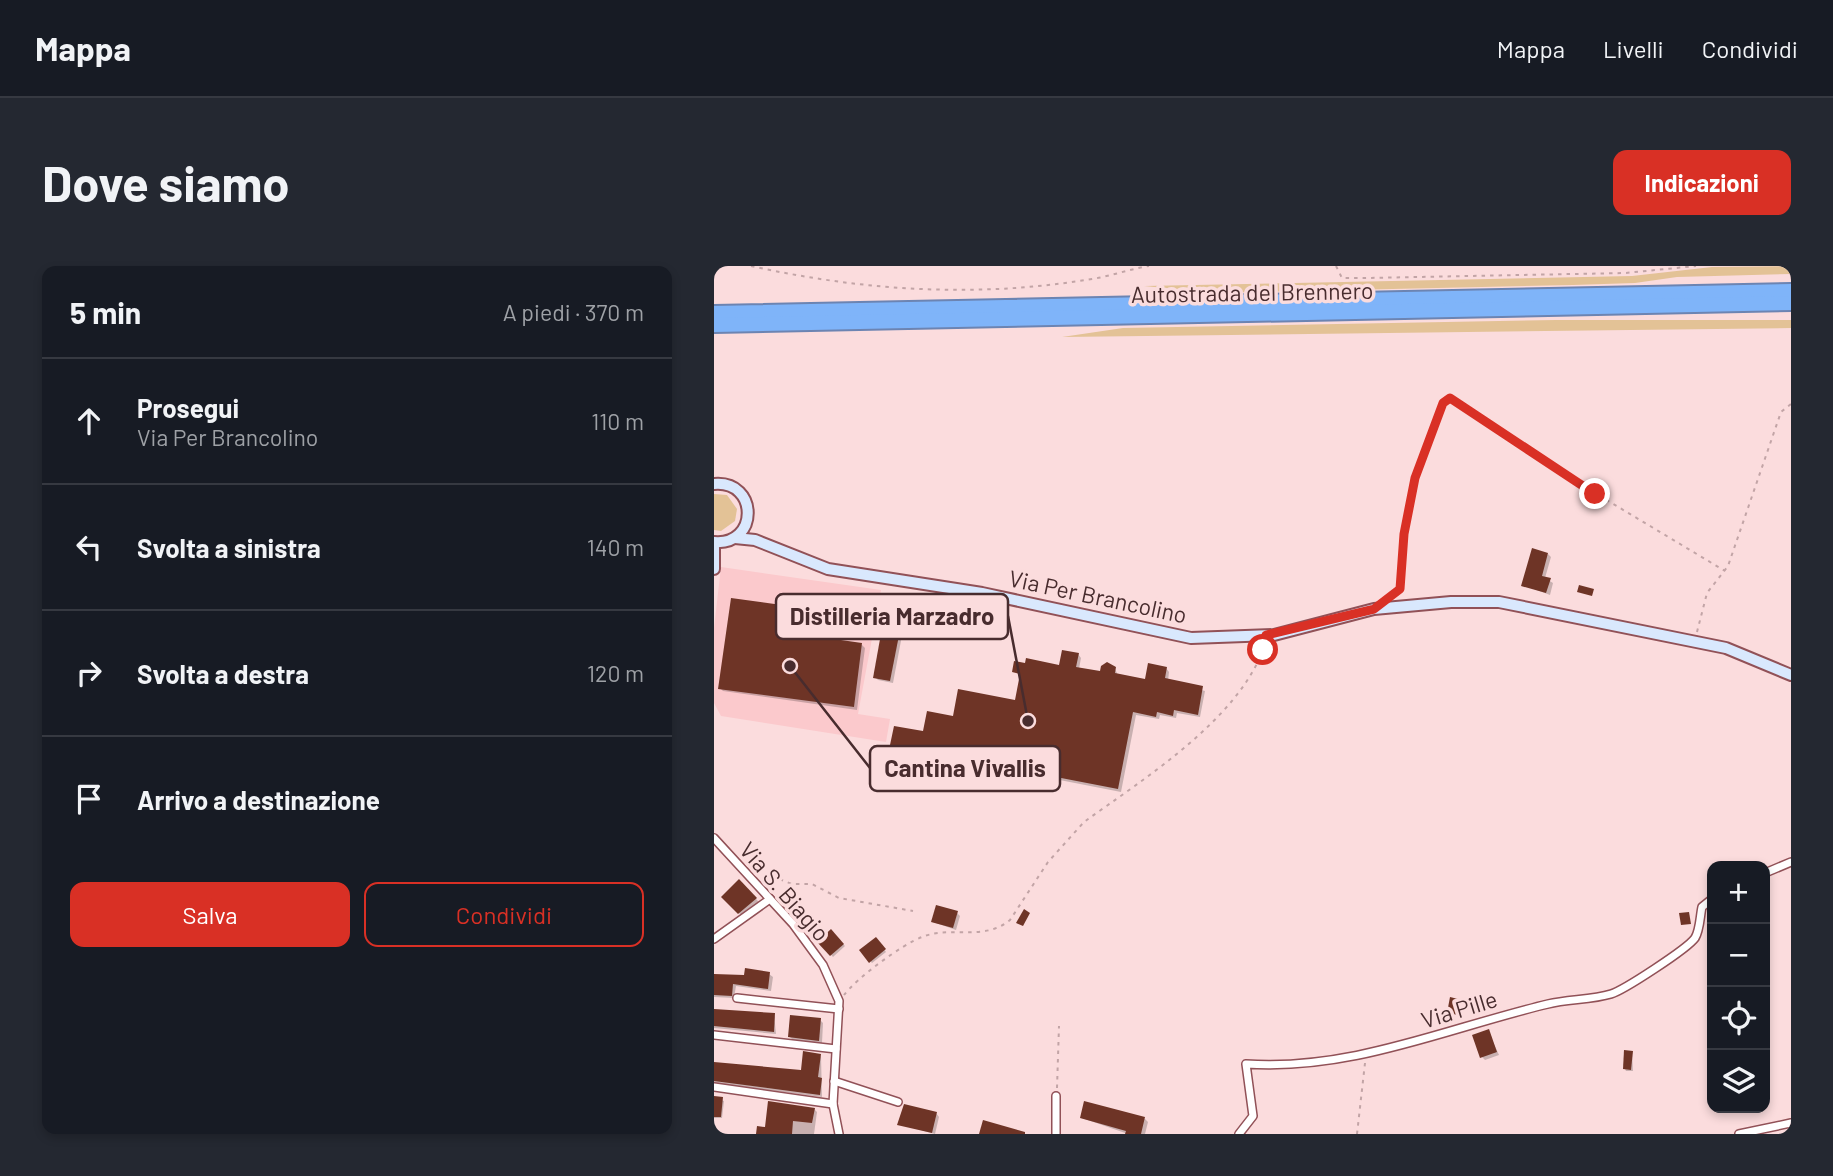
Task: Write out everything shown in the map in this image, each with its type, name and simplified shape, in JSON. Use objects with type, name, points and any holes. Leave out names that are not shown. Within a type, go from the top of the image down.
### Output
[{"type":"highway","points":[[1751,291],[1791,283]]},
{"type":"highway","name":"Autostrada del Brennero","points":[[714,313],[1791,291]]},
{"type":"highway","name":"Autostrada del Brennero","points":[[714,325],[1791,303]]},
{"type":"highway","points":[[1734,304],[1791,313]]},
{"type":"main road","points":[[714,484],[732,486],[746,498],[749,517],[747,526],[735,538]]},
{"type":"main road","points":[[747,526],[807,561]]},
{"type":"main road","points":[[714,569],[714,542],[735,538],[755,540],[807,561]]},
{"type":"main road","name":"Via Per Brancolino","points":[[807,561],[828,569],[982,593],[1191,638],[1266,635],[1374,609],[1451,602],[1499,602],[1696,641],[1752,657],[1791,675]]},
{"type":"street","name":"Via S. Biagio","points":[[714,838],[770,899],[823,965],[839,1005],[833,1104],[839,1134]]},
{"type":"street","points":[[1770,871],[1791,862]]},
{"type":"street","points":[[714,939],[770,899]]},
{"type":"street","name":"Via Pille","points":[[1239,1134],[1253,1116],[1246,1065],[1282,1067],[1366,1055],[1550,1003],[1612,994],[1681,951],[1696,936],[1702,907],[1707,903]]},
{"type":"street","points":[[737,998],[839,1005]]},
{"type":"street","points":[[714,1035],[836,1049]]},
{"type":"street","points":[[834,1081],[898,1102]]},
{"type":"street","points":[[714,1087],[833,1104]]},
{"type":"street","points":[[1056,1096],[1056,1134]]},
{"type":"street","points":[[1739,1134],[1791,1123]]},
{"type":"path","points":[[751,266],[859,286],[953,290],[1093,279],[1149,266]]},
{"type":"path","points":[[1336,266],[1342,278],[1625,273],[1696,266]]},
{"type":"path","points":[[1374,609],[1400,589],[1404,534],[1415,478],[1443,403],[1450,398],[1595,494],[1725,571]]},
{"type":"path","points":[[1696,641],[1707,593],[1725,571],[1781,412],[1791,404]]},
{"type":"path","points":[[839,1005],[853,982],[922,937],[998,929],[1010,919],[1064,842],[1084,822],[1220,718],[1251,674],[1266,635]]},
{"type":"path","points":[[757,884],[774,877],[792,884],[812,884],[839,898],[913,911]]},
{"type":"path","points":[[1056,1096],[1059,1026]]},
{"type":"path","points":[[1357,1134],[1366,1055]]},
{"type":"shaded area","points":[[1791,266],[1791,274],[1677,277],[1635,283],[1573,285],[1215,293],[1144,286],[1632,276],[1712,267]]},
{"type":"shaded area","points":[[1556,320],[1791,320],[1791,328],[1062,337],[1123,328]]},
{"type":"shaded area","points":[[714,494],[727,495],[737,509],[735,521],[721,531],[714,530]]},
{"type":"shaded area","points":[[721,567],[881,590],[858,714],[890,719],[886,742],[721,716],[714,703],[714,628]],"holes":[[[731,599],[789,606],[785,632],[862,643],[854,707],[719,688]]]},
{"type":"building","points":[[1532,548],[1548,553],[1542,576],[1551,578],[1546,593],[1521,586]]},
{"type":"building","points":[[1579,585],[1594,589],[1592,596],[1577,592]]},
{"type":"building","points":[[731,598],[789,606],[785,632],[862,643],[854,707],[718,689]]},
{"type":"building","points":[[884,617],[902,620],[890,681],[873,678]]},
{"type":"building","points":[[1062,650],[1079,653],[1076,667],[1100,671],[1101,666],[1107,662],[1116,667],[1115,673],[1145,679],[1148,663],[1167,667],[1165,678],[1203,686],[1198,715],[1174,710],[1173,716],[1157,712],[1156,717],[1133,712],[1118,789],[890,745],[894,726],[923,731],[927,711],[953,716],[958,689],[1015,700],[1020,674],[1012,672],[1014,661],[1025,663],[1026,658],[1059,665]]},
{"type":"building","points":[[739,879],[757,898],[738,914],[721,897]]},
{"type":"building","points":[[936,905],[958,911],[953,928],[931,922]]},
{"type":"building","points":[[1024,909],[1030,913],[1023,926],[1016,923]]},
{"type":"building","points":[[1689,912],[1691,924],[1681,925],[1679,913]]},
{"type":"building","points":[[831,929],[844,944],[830,956],[817,942]]},
{"type":"building","points":[[876,937],[886,949],[869,963],[859,950]]},
{"type":"building","points":[[745,968],[770,972],[768,989],[733,984],[732,996],[714,995],[714,974],[744,975]]},
{"type":"building","points":[[1450,997],[1462,1000],[1459,1015],[1447,1013]]},
{"type":"building","points":[[714,1009],[775,1013],[774,1032],[714,1026]]},
{"type":"building","points":[[790,1015],[821,1018],[819,1041],[788,1037]]},
{"type":"building","points":[[1489,1029],[1497,1052],[1480,1058],[1472,1035]]},
{"type":"building","points":[[1624,1050],[1633,1051],[1631,1070],[1623,1069]]},
{"type":"building","points":[[803,1051],[821,1054],[818,1077],[822,1078],[820,1095],[714,1081],[714,1062],[801,1070]]},
{"type":"building","points":[[714,1096],[723,1097],[721,1117],[714,1117]]},
{"type":"building","points":[[768,1101],[815,1108],[812,1123],[793,1121],[792,1134],[756,1134],[757,1126],[765,1127]]},
{"type":"building","points":[[1084,1101],[1145,1117],[1141,1134],[1125,1134],[1126,1131],[1080,1118]]},
{"type":"building","points":[[904,1104],[937,1112],[932,1133],[897,1125]]},
{"type":"building","points":[[983,1120],[1025,1132],[1025,1134],[979,1134]]},
{"type":"place","name":"Cantina Vivallis","points":[[790,666]]},
{"type":"place","name":"Distilleria Marzadro","points":[[1028,721]]},
{"type":"route","points":[[1263,650],[1266,635],[1374,609],[1400,589],[1404,534],[1415,478],[1443,403],[1450,398],[1595,494]]}]
